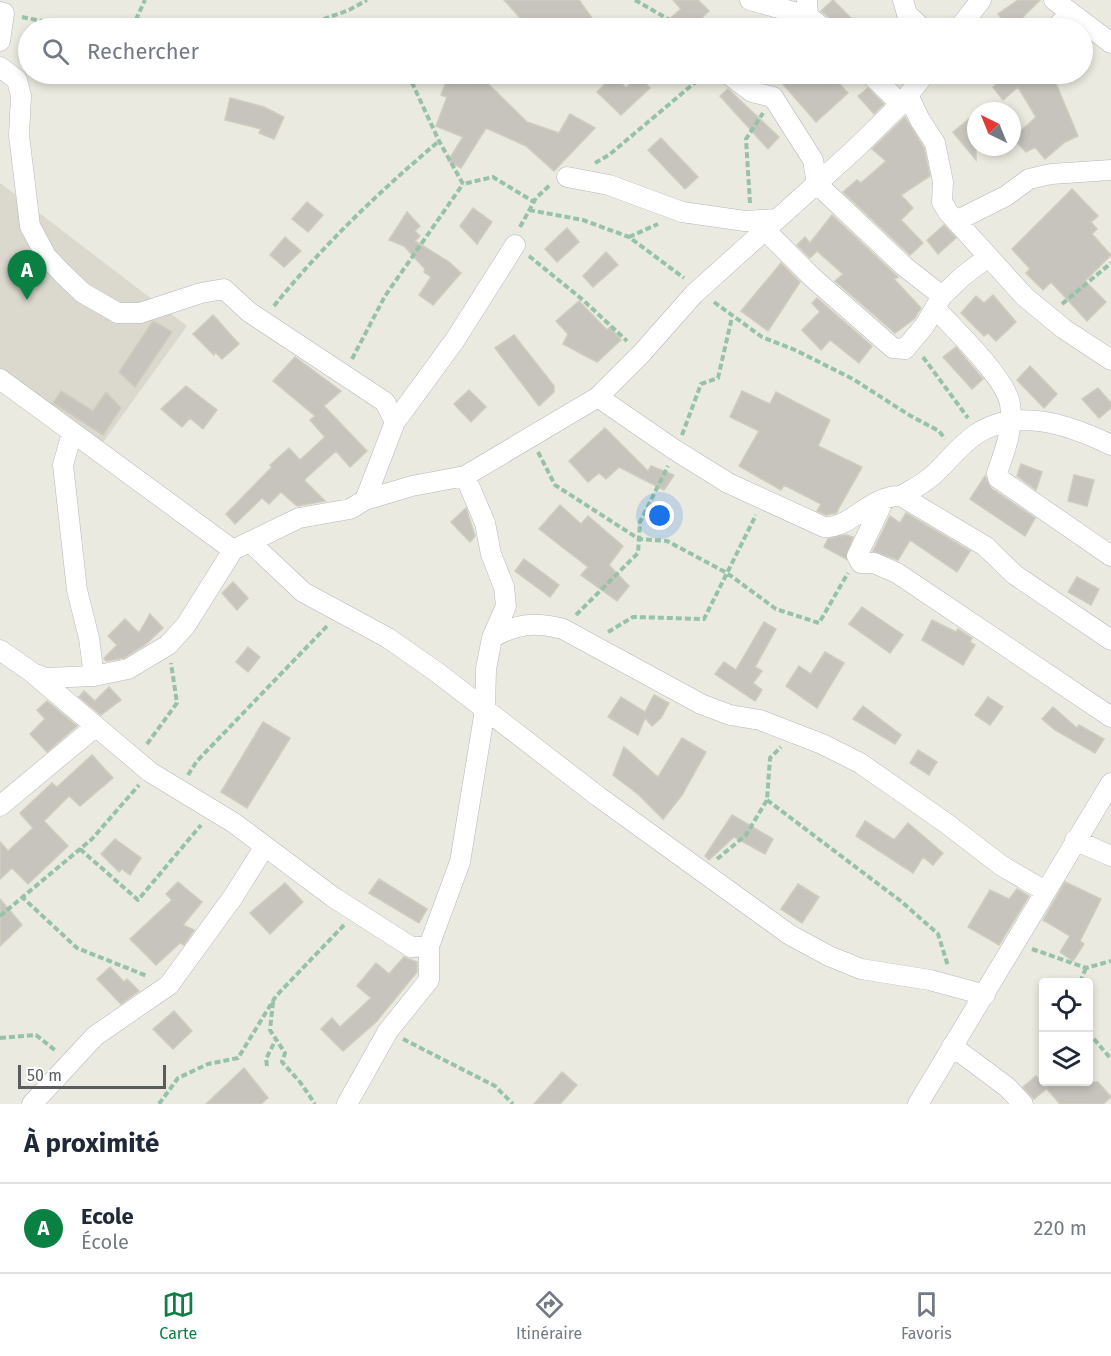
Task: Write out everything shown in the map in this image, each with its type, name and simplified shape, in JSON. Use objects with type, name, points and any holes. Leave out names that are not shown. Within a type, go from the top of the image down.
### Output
[{"type":"street","points":[[750,0],[813,15]]},
{"type":"street","points":[[903,0],[907,14],[911,18]]},
{"type":"street","points":[[967,18],[981,0]]},
{"type":"street","points":[[1054,0],[1077,18]]},
{"type":"street","points":[[0,41],[2,13]]},
{"type":"street","points":[[1066,18],[1071,14]]},
{"type":"street","points":[[1093,30],[1111,43]]},
{"type":"street","points":[[0,66],[17,80],[21,96],[19,135],[30,226],[46,256],[83,293],[118,313],[140,313],[219,289],[385,402],[395,422]]},
{"type":"street","points":[[741,84],[752,92],[773,97],[813,160],[817,184],[939,302],[994,375],[1010,403],[1010,434],[998,478],[1111,556]]},
{"type":"street","points":[[884,84],[905,99],[935,143],[943,182],[942,202],[956,221],[1025,297],[1111,360]]},
{"type":"street","points":[[33,674],[62,679],[94,676],[128,669],[168,645],[186,625],[242,546],[299,518],[350,509],[365,500],[412,486],[465,476],[598,397],[699,290],[817,184],[905,99],[917,84]]},
{"type":"street","points":[[956,221],[1006,196],[1029,178],[1109,174]]},
{"type":"street","points":[[567,177],[609,185],[682,212],[771,225],[813,278],[893,348],[905,349],[939,302],[963,276],[988,257]]},
{"type":"street","points":[[365,500],[395,422],[456,340],[515,245]]},
{"type":"street","points":[[0,379],[72,432],[242,546],[303,592],[339,614],[388,638],[599,798],[790,935],[829,956],[861,969],[985,995]]},
{"type":"street","points":[[598,397],[676,451],[728,483],[824,527],[831,528],[865,507],[892,498],[931,478],[953,453],[977,433],[1010,419],[1028,418],[1089,434],[1111,445]]},
{"type":"street","points":[[72,432],[63,465],[77,590],[89,638],[94,676]]},
{"type":"street","points":[[347,1104],[388,1031],[429,981],[429,946],[460,862],[485,710],[486,669],[492,638],[506,606],[506,598],[491,554],[485,523],[465,476]]},
{"type":"street","points":[[892,498],[857,556],[861,563],[874,564],[897,573],[1111,717]]},
{"type":"street","points":[[892,498],[985,546],[1015,575],[1111,640]]},
{"type":"street","points":[[492,638],[509,628],[524,624],[545,624],[563,629],[591,642],[701,704],[730,715],[760,720],[822,744],[860,763],[946,823],[1002,866],[1045,891]]},
{"type":"street","points":[[0,650],[33,674],[143,766],[177,790],[266,846],[411,947],[429,946]]},
{"type":"street","points":[[0,806],[95,727]]},
{"type":"street","points":[[918,1104],[1111,783]]},
{"type":"street","points":[[1076,840],[1111,856]]},
{"type":"street","points":[[32,1104],[95,1036],[169,985],[233,897],[266,846]]},
{"type":"street","points":[[952,1046],[1007,1087],[1023,1104]]},
{"type":"path","points":[[137,18],[146,0]]},
{"type":"path","points":[[326,18],[367,0]]},
{"type":"path","points":[[635,0],[641,6],[666,18]]},
{"type":"path","points":[[2,13],[27,18]]},
{"type":"path","points":[[413,84],[439,141],[463,184]]},
{"type":"path","points":[[641,354],[584,300],[515,245],[514,236],[534,202],[549,185],[609,155],[693,84]]},
{"type":"path","points":[[745,221],[752,197],[746,139],[773,97]]},
{"type":"path","points":[[263,321],[307,265],[383,188],[439,141]]},
{"type":"path","points":[[344,373],[385,296],[463,184],[493,177],[534,202]]},
{"type":"path","points":[[529,210],[583,220],[629,237],[762,337],[795,350],[854,379],[909,415],[939,430],[953,453]]},
{"type":"path","points":[[1047,315],[1111,263]]},
{"type":"path","points":[[563,629],[638,553],[640,522],[676,451],[701,384],[718,378],[732,316]]},
{"type":"path","points":[[911,342],[955,398],[977,433]]},
{"type":"path","points":[[531,437],[555,485],[639,538],[667,541],[727,573],[776,609],[819,623],[857,556]]},
{"type":"path","points":[[591,642],[633,617],[704,619],[764,499]]},
{"type":"path","points":[[177,790],[197,761],[339,614]]},
{"type":"path","points":[[0,916],[21,896],[92,839],[143,766],[177,703],[168,645]]},
{"type":"path","points":[[703,871],[746,835],[767,800],[770,758],[795,735]]},
{"type":"path","points":[[767,800],[903,902],[938,934],[955,987]]},
{"type":"path","points":[[80,849],[138,900],[213,811]]},
{"type":"path","points":[[21,896],[77,948],[169,985]]},
{"type":"path","points":[[159,1104],[178,1078],[208,1064],[238,1058],[272,1000],[357,911]]},
{"type":"path","points":[[1015,943],[1086,968],[1111,961]]},
{"type":"path","points":[[1082,978],[1086,968]]},
{"type":"path","points":[[272,1000],[273,1015],[270,1030],[285,1053],[282,1062],[315,1104]]},
{"type":"path","points":[[388,1031],[495,1086],[513,1104]]},
{"type":"path","points":[[0,1038],[36,1035],[71,1062]]},
{"type":"path","points":[[1093,1037],[1111,1059]]},
{"type":"path","points":[[267,1066],[267,1059],[276,1039]]},
{"type":"shaded area","points":[[0,183],[187,326],[101,445],[0,370]]},
{"type":"building","points":[[504,0],[579,0],[592,18],[520,18]]},
{"type":"building","points":[[673,0],[698,0],[709,11],[702,18],[671,18],[681,9]]},
{"type":"building","points":[[833,0],[851,18],[830,18],[821,11]]},
{"type":"building","points":[[1018,0],[1040,0],[1022,18],[1001,18],[998,14]]},
{"type":"building","points":[[445,84],[488,84],[527,122],[559,133],[570,114],[595,128],[554,171],[526,146],[486,128],[461,168],[448,161],[463,137],[436,126],[447,97],[441,95]]},
{"type":"building","points":[[605,84],[622,84],[626,88],[630,84],[646,84],[650,88],[621,115],[597,92]]},
{"type":"building","points":[[783,84],[839,84],[848,93],[816,122]]},
{"type":"building","points":[[997,84],[1056,84],[1078,136],[1065,142],[1045,159],[1035,147],[1026,152],[1021,147],[1021,131],[1036,117],[1018,87],[1003,100],[993,87]]},
{"type":"building","points":[[868,88],[884,104],[874,114],[858,96]]},
{"type":"building","points":[[728,89],[779,137],[768,149],[720,96]]},
{"type":"building","points":[[230,98],[264,107],[284,117],[274,139],[259,133],[261,129],[225,120]]},
{"type":"building","points":[[905,117],[924,148],[930,176],[901,195],[913,208],[901,220],[923,243],[910,255],[843,192],[857,180],[861,183],[886,161],[872,149]]},
{"type":"building","points":[[967,120],[967,149],[953,132]]},
{"type":"building","points":[[661,138],[698,177],[685,189],[648,150]]},
{"type":"building","points":[[1072,189],[1098,216],[1091,222],[1097,229],[1092,234],[1111,255],[1085,281],[1106,302],[1087,321],[1051,282],[1043,290],[1026,273],[1030,269],[1012,249]]},
{"type":"building","points":[[307,202],[323,215],[308,232],[292,219]]},
{"type":"building","points":[[473,208],[492,222],[477,244],[460,226]]},
{"type":"building","points":[[407,212],[420,226],[415,231],[420,236],[415,241],[449,262],[461,273],[433,305],[419,295],[431,277],[424,272],[425,269],[404,246],[389,240]]},
{"type":"building","points":[[832,215],[898,277],[894,279],[921,308],[914,319],[895,333],[835,281],[843,274],[817,251],[810,258],[797,245],[805,237],[810,243]]},
{"type":"building","points":[[944,225],[956,238],[938,254],[927,240]]},
{"type":"building","points":[[567,228],[579,242],[557,262],[545,249]]},
{"type":"building","points":[[285,237],[301,251],[284,267],[270,255]]},
{"type":"building","points":[[606,252],[618,265],[593,287],[583,276]]},
{"type":"building","points":[[781,263],[800,282],[768,331],[741,311]]},
{"type":"building","points":[[993,295],[1016,322],[996,341],[988,333],[984,336],[961,313],[976,296],[984,303]]},
{"type":"building","points":[[817,298],[872,346],[859,363],[830,340],[821,350],[802,330],[820,312],[812,303]]},
{"type":"building","points":[[579,301],[607,330],[610,327],[621,340],[597,362],[563,344],[568,334],[556,321]]},
{"type":"building","points":[[213,315],[239,344],[222,359],[215,352],[214,355],[193,334]]},
{"type":"building","points":[[153,321],[172,332],[135,387],[119,372]]},
{"type":"building","points":[[514,335],[554,386],[554,392],[539,406],[495,348]]},
{"type":"building","points":[[956,347],[983,379],[972,389],[943,357]]},
{"type":"building","points":[[295,357],[341,391],[324,406],[367,451],[350,467],[336,451],[304,480],[325,501],[297,506],[281,492],[269,504],[262,498],[235,524],[226,514],[272,467],[270,465],[289,448],[300,460],[325,437],[310,420],[315,416],[273,381]]},
{"type":"building","points":[[1030,366],[1057,394],[1044,408],[1017,380]]},
{"type":"building","points":[[186,386],[217,410],[203,429],[190,418],[182,427],[161,409]]},
{"type":"building","points":[[1098,388],[1111,403],[1111,408],[1099,418],[1082,399]]},
{"type":"building","points":[[469,390],[486,407],[471,422],[454,404]]},
{"type":"building","points":[[61,391],[93,411],[106,392],[121,408],[103,435],[53,403]]},
{"type":"building","points":[[742,391],[770,404],[776,392],[830,420],[818,446],[862,467],[836,513],[826,515],[817,511],[821,504],[784,485],[781,490],[739,466],[759,431],[730,417]]},
{"type":"building","points":[[605,428],[648,471],[651,466],[674,475],[664,490],[619,467],[606,479],[599,473],[588,482],[569,461]]},
{"type":"building","points":[[1021,464],[1042,472],[1036,490],[1017,476]]},
{"type":"building","points":[[1074,475],[1094,480],[1087,506],[1068,501]]},
{"type":"building","points":[[985,476],[991,488],[1035,518],[1025,536],[970,499]]},
{"type":"building","points":[[560,505],[581,524],[588,516],[623,546],[609,565],[629,586],[617,601],[581,575],[588,567],[539,529]]},
{"type":"building","points":[[466,508],[475,536],[470,542],[451,522]]},
{"type":"building","points":[[906,513],[970,551],[957,572],[910,540],[898,560],[873,551],[890,516],[900,523]]},
{"type":"building","points":[[846,535],[853,537],[846,559],[824,547],[828,539]]},
{"type":"building","points":[[524,559],[559,585],[550,597],[515,571]]},
{"type":"building","points":[[1077,577],[1099,589],[1091,605],[1068,592]]},
{"type":"building","points":[[233,582],[248,598],[237,610],[222,593]]},
{"type":"building","points":[[862,607],[903,635],[890,653],[849,624]]},
{"type":"building","points":[[150,614],[163,628],[146,644],[124,658],[106,661],[104,658],[117,645],[108,636],[125,619],[139,633]]},
{"type":"building","points":[[932,620],[956,632],[958,629],[972,638],[970,642],[975,645],[963,665],[922,640]]},
{"type":"building","points":[[764,622],[776,629],[755,667],[762,671],[753,683],[762,690],[755,701],[715,674],[724,662],[736,670]]},
{"type":"building","points":[[248,647],[260,657],[248,672],[236,662]]},
{"type":"building","points":[[825,652],[844,663],[817,708],[786,686],[799,666],[811,674]]},
{"type":"building","points":[[109,687],[121,700],[101,715],[79,697],[84,691],[95,701]]},
{"type":"building","points":[[654,695],[669,703],[661,718],[652,726],[645,718],[638,735],[608,717],[621,697],[645,712]]},
{"type":"building","points":[[988,697],[1003,707],[990,725],[975,715]]},
{"type":"building","points":[[47,701],[77,726],[47,752],[30,734],[45,719],[37,710]]},
{"type":"building","points":[[863,706],[901,735],[895,744],[853,719]]},
{"type":"building","points":[[1053,707],[1077,728],[1079,725],[1104,739],[1095,753],[1055,730],[1042,719]]},
{"type":"building","points":[[263,722],[290,738],[247,808],[221,792]]},
{"type":"building","points":[[682,738],[706,752],[682,795],[663,819],[639,795],[613,775],[624,747],[658,777]]},
{"type":"building","points":[[918,750],[937,762],[929,775],[910,763]]},
{"type":"building","points":[[92,755],[113,778],[80,806],[69,796],[44,821],[68,846],[28,884],[12,868],[0,879],[0,842],[8,851],[33,828],[20,813],[52,783],[57,787]]},
{"type":"building","points":[[732,815],[773,839],[765,854],[734,837],[709,860],[705,856]]},
{"type":"building","points":[[865,821],[894,840],[908,823],[943,853],[933,865],[923,857],[913,873],[856,836]]},
{"type":"building","points":[[115,839],[141,858],[130,875],[122,869],[119,872],[101,854]]},
{"type":"building","points":[[379,879],[427,909],[419,923],[369,893]]},
{"type":"building","points":[[178,882],[202,902],[183,925],[194,930],[184,945],[180,943],[156,965],[130,939],[172,900],[166,894]]},
{"type":"building","points":[[1065,882],[1101,899],[1080,941],[1084,944],[1073,961],[1060,952],[1070,936],[1043,920]]},
{"type":"building","points":[[285,883],[303,902],[270,934],[250,913]]},
{"type":"building","points":[[798,884],[819,897],[802,923],[781,909]]},
{"type":"building","points":[[1017,889],[1029,896],[999,945],[968,927],[990,890],[1009,899]]},
{"type":"building","points":[[0,899],[22,925],[0,946]]},
{"type":"building","points":[[404,957],[417,962],[417,972],[376,1022],[343,1051],[321,1029],[332,1018],[340,1027],[371,998],[357,986],[376,963],[389,974]]},
{"type":"building","points":[[110,967],[124,982],[127,979],[139,991],[121,1004],[97,979]]},
{"type":"building","points":[[174,1011],[192,1031],[173,1049],[153,1029]]},
{"type":"building","points":[[244,1068],[268,1098],[261,1104],[206,1104]]},
{"type":"building","points":[[562,1072],[577,1085],[560,1104],[534,1104]]},
{"type":"building","points":[[1036,1076],[1039,1086],[1044,1086],[1046,1089],[1034,1099],[1023,1087]]},
{"type":"building","points":[[1093,1082],[1098,1082],[1111,1097],[1103,1104],[1060,1104],[1044,1086],[1093,1086]]},
{"type":"place","name":"Ecole","points":[[27,300]]}]
